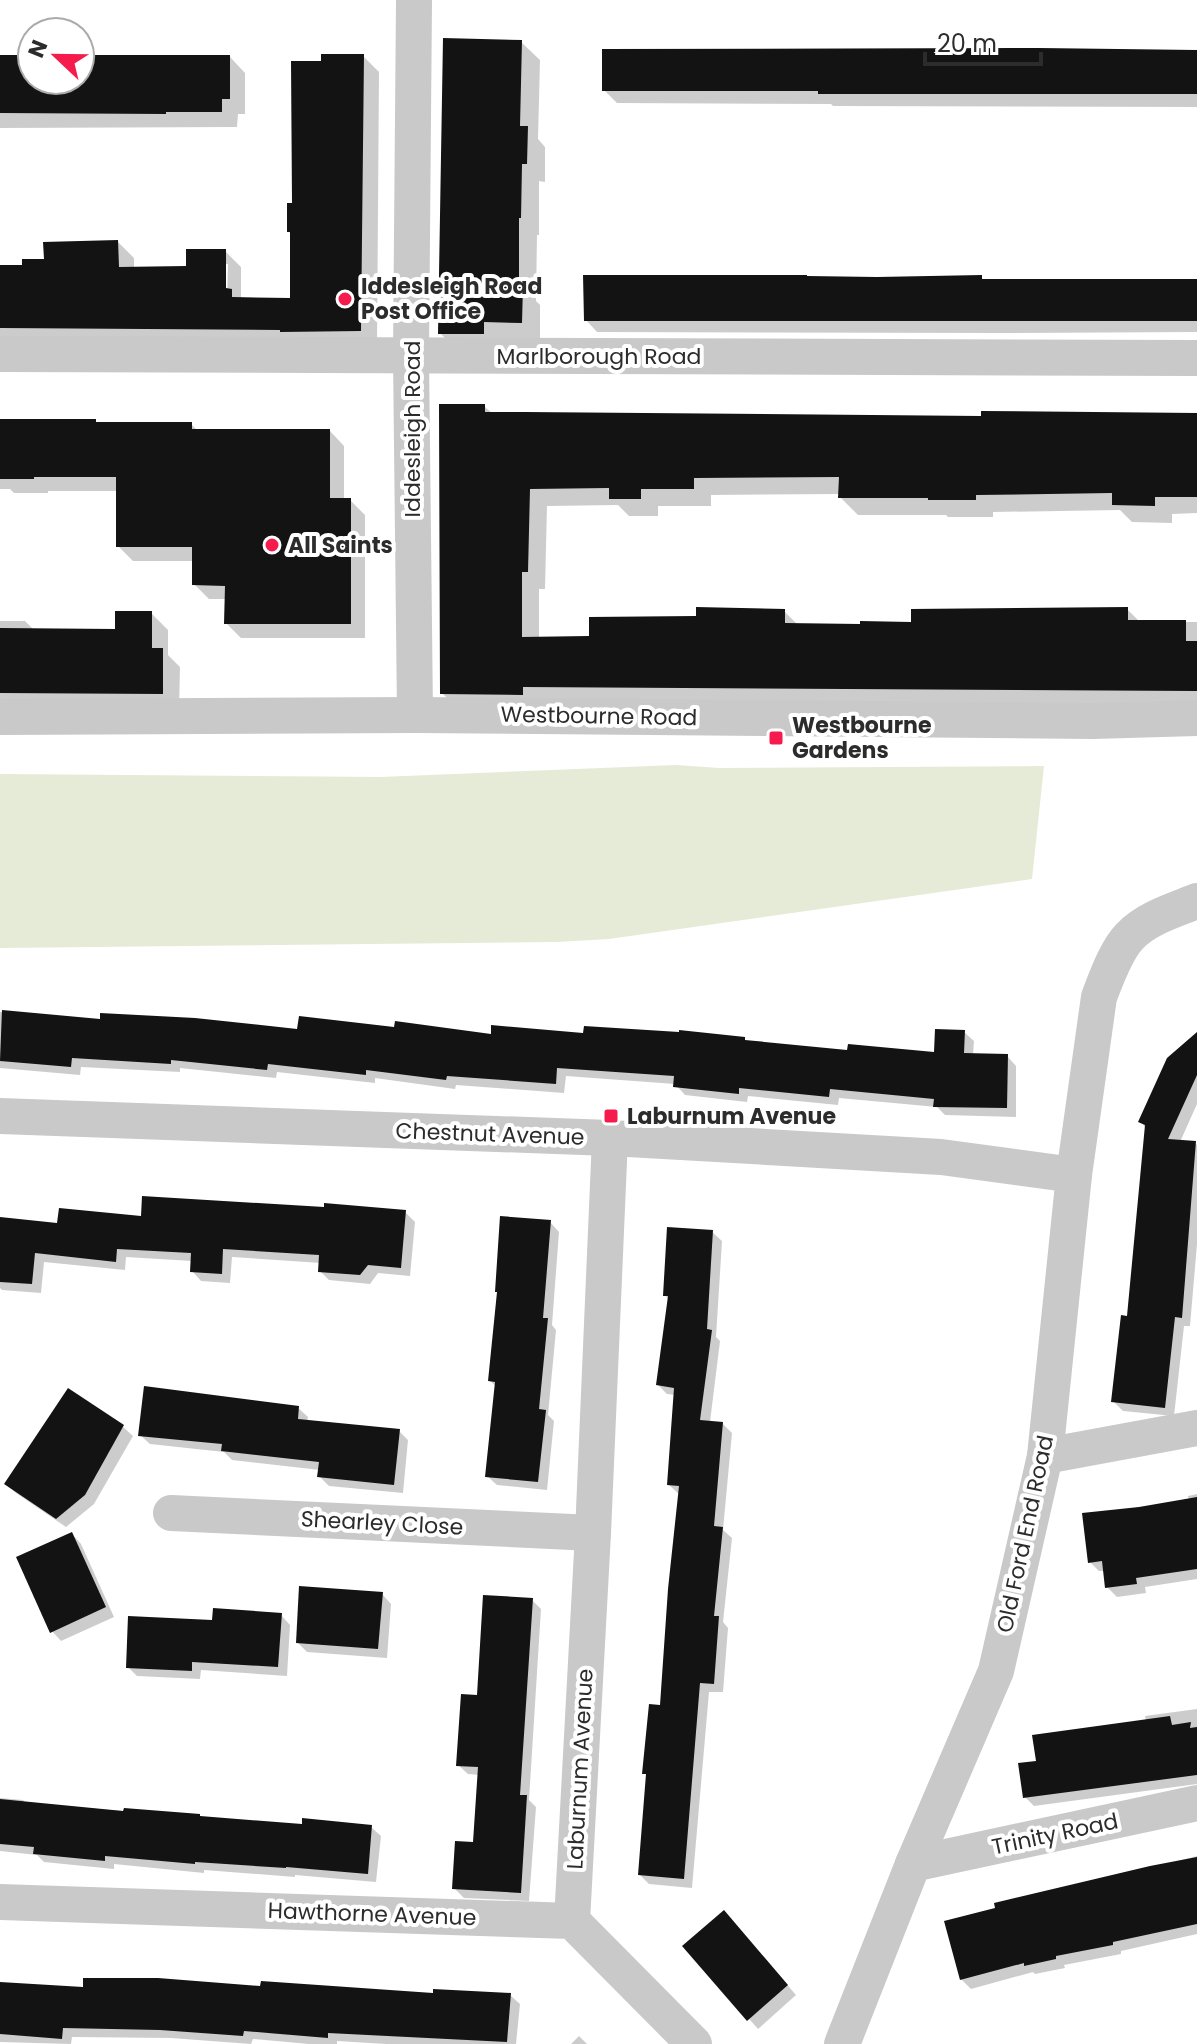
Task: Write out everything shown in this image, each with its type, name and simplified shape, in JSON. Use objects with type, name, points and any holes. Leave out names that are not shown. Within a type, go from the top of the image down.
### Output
[{"type":"street","name":"Iddesleigh Road","points":[[414,0],[411,355],[415,715]]},
{"type":"street","name":"Marlborough Road","points":[[0,354],[1197,358]]},
{"type":"street","name":"Westbourne Road","points":[[0,717],[415,715],[1093,721],[1197,718]]},
{"type":"street","name":"Old Ford End Road","points":[[842,2044],[913,1864],[996,1671],[1045,1456],[1074,1175],[1099,997],[1129,937],[1146,923],[1197,901]]},
{"type":"street","name":"Chestnut Avenue","points":[[0,1116],[610,1138],[941,1157],[1074,1175]]},
{"type":"street","name":"Laburnum Avenue","points":[[572,1921],[610,1138]]},
{"type":"street","points":[[1045,1456],[1197,1428]]},
{"type":"street","name":"Shearley Close","points":[[171,1513],[593,1533]]},
{"type":"street","name":"Trinity Road","points":[[913,1864],[1197,1803]]},
{"type":"street","name":"Hawthorne Avenue","points":[[0,1902],[572,1921]]},
{"type":"street","points":[[572,1921],[694,2044]]},
{"type":"green space","points":[[676,765],[719,768],[1044,766],[1032,879],[609,939],[0,948],[0,774],[380,777]]},
{"type":"building","points":[[443,38],[522,40],[520,126],[528,126],[527,164],[522,164],[519,218],[522,323],[484,322],[484,334],[438,334]]},
{"type":"building","points":[[602,49],[1197,50],[1197,94],[602,91]]},
{"type":"building","points":[[321,54],[364,54],[361,331],[0,328],[0,265],[22,265],[22,259],[44,259],[43,242],[118,240],[119,267],[186,266],[186,249],[226,249],[226,288],[232,289],[232,297],[290,298],[287,203],[292,203],[291,61],[321,61]]},
{"type":"building","points":[[0,55],[16,55],[16,96],[96,96],[96,55],[230,55],[230,99],[222,99],[222,112],[0,113]]},
{"type":"building","points":[[583,275],[982,275],[982,279],[1197,279],[1197,321],[584,321]]},
{"type":"building","points":[[439,404],[485,404],[485,412],[981,416],[981,411],[1197,413],[1197,497],[1155,497],[1155,506],[1112,505],[1112,493],[976,495],[976,500],[838,498],[839,477],[694,478],[694,489],[641,489],[641,499],[609,499],[609,488],[530,489],[528,572],[522,572],[522,637],[589,636],[589,617],[696,616],[696,607],[785,609],[785,623],[860,624],[860,621],[911,622],[911,609],[1128,607],[1128,620],[1186,620],[1186,641],[1197,641],[1197,691],[523,687],[523,695],[440,694]]},
{"type":"building","name":"All Saints","points":[[0,419],[192,422],[192,429],[330,429],[330,498],[351,498],[351,624],[224,624],[225,586],[192,585],[192,547],[116,547],[116,477],[0,479]]},
{"type":"building","points":[[115,611],[152,611],[152,648],[163,648],[163,694],[0,693],[0,628],[115,629]]},
{"type":"building","points":[[2,1010],[100,1019],[100,1013],[195,1018],[297,1029],[299,1016],[394,1027],[395,1021],[491,1034],[491,1025],[583,1033],[584,1026],[679,1030],[847,1050],[848,1044],[934,1052],[935,1029],[965,1030],[964,1053],[1008,1054],[1007,1108],[933,1107],[934,1099],[830,1089],[829,1097],[739,1088],[739,1094],[673,1087],[674,1076],[557,1068],[556,1084],[447,1076],[446,1080],[366,1070],[366,1075],[268,1064],[267,1070],[171,1060],[171,1064],[72,1058],[71,1067],[0,1061]]},
{"type":"building","points":[[1197,1032],[1197,1075],[1168,1139],[1196,1141],[1182,1318],[1175,1317],[1165,1408],[1111,1402],[1121,1315],[1127,1316],[1145,1125],[1138,1122],[1167,1058]]},
{"type":"building","points":[[142,1196],[324,1207],[324,1203],[406,1210],[401,1268],[368,1265],[360,1275],[318,1272],[319,1255],[223,1249],[222,1274],[190,1272],[191,1253],[117,1249],[116,1262],[35,1253],[32,1284],[0,1282],[0,1217],[57,1223],[59,1208],[141,1216]]},
{"type":"building","points":[[500,1216],[551,1220],[543,1318],[548,1318],[539,1409],[546,1410],[538,1482],[485,1477],[495,1382],[488,1381],[497,1292]]},
{"type":"building","points":[[667,1227],[713,1230],[707,1329],[712,1330],[700,1420],[723,1422],[714,1526],[723,1527],[714,1616],[719,1616],[714,1684],[700,1683],[684,1879],[638,1875],[646,1774],[642,1774],[649,1704],[660,1705],[679,1486],[667,1485],[674,1388],[656,1385],[668,1296],[663,1296]]},
{"type":"building","points":[[144,1386],[299,1406],[298,1419],[400,1429],[394,1485],[317,1477],[319,1462],[221,1451],[222,1444],[138,1436]]},
{"type":"building","points":[[68,1388],[124,1425],[85,1495],[56,1519],[4,1484]]},
{"type":"building","points":[[1197,1497],[1197,1569],[1136,1578],[1137,1584],[1105,1588],[1102,1561],[1088,1563],[1082,1513]]},
{"type":"building","points":[[72,1532],[106,1607],[50,1633],[16,1557]]},
{"type":"building","points":[[299,1586],[383,1592],[378,1649],[296,1643]]},
{"type":"building","points":[[483,1595],[533,1598],[520,1795],[527,1795],[521,1893],[452,1889],[455,1841],[473,1842],[478,1767],[456,1766],[461,1694],[477,1695]]},
{"type":"building","points":[[213,1608],[282,1613],[278,1667],[192,1662],[192,1671],[126,1668],[128,1616],[212,1620]]},
{"type":"building","points":[[1170,1716],[1172,1725],[1191,1722],[1190,1728],[1197,1727],[1197,1775],[1023,1798],[1018,1763],[1036,1761],[1032,1735]]},
{"type":"building","points":[[0,1799],[302,1824],[302,1818],[372,1825],[368,1874],[105,1856],[105,1861],[33,1854],[34,1847],[0,1844]]},
{"type":"building","points":[[1197,1857],[1197,1924],[960,1980],[944,1921],[995,1908],[994,1903]]},
{"type":"building","points":[[724,1910],[788,1985],[747,2021],[682,1946]]},
{"type":"building","points":[[83,1978],[158,1978],[260,1986],[261,1981],[433,1993],[433,1989],[511,1993],[507,2042],[328,2033],[328,2038],[244,2031],[243,2036],[63,2028],[62,2039],[0,2034],[0,1982],[83,1987]]},
{"type":"place","name":"Iddesleigh Road Post Office","points":[[345,299]]},
{"type":"place","name":"All Saints","points":[[272,545]]},
{"type":"place","name":"Westbourne Gardens","points":[[776,738]]},
{"type":"place","name":"Laburnum Avenue","points":[[611,1116]]}]
